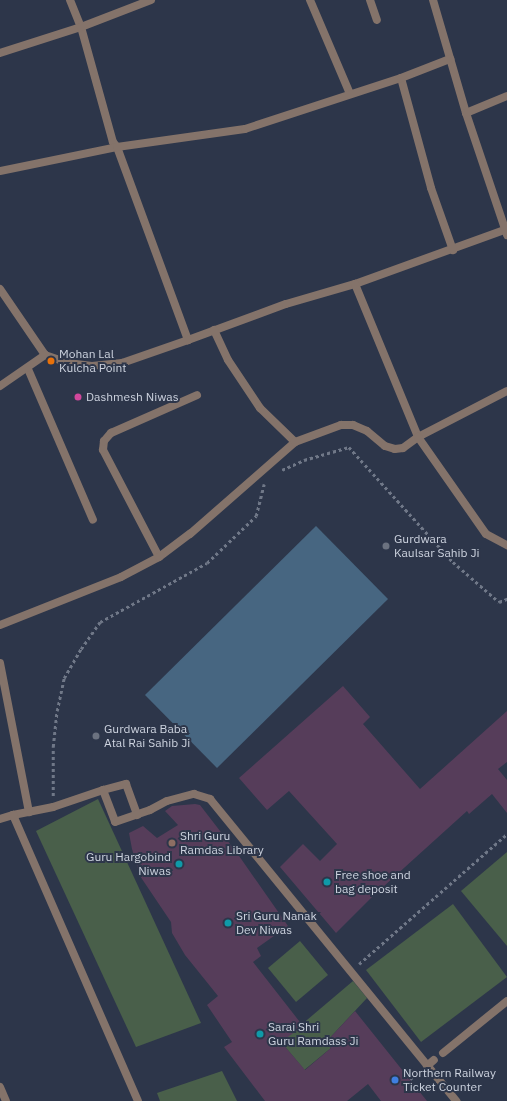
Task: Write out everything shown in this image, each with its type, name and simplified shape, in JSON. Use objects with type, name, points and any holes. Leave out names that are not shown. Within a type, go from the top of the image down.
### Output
[{"type":"street","points":[[70,0],[81,28],[113,142],[117,147],[188,340]]},
{"type":"street","points":[[0,53],[81,28],[151,0]]},
{"type":"street","points":[[310,0],[350,94]]},
{"type":"street","points":[[370,0],[377,20]]},
{"type":"street","points":[[0,290],[45,355],[68,363],[92,366],[122,363],[214,330],[355,284],[506,232],[466,113],[433,0]]},
{"type":"street","points":[[0,171],[117,147],[245,129],[401,78],[450,59]]},
{"type":"street","points":[[401,78],[431,188],[453,250]]},
{"type":"street","points":[[466,113],[507,96]]},
{"type":"street","points":[[355,284],[418,437],[486,534],[507,545]]},
{"type":"street","points":[[214,330],[228,360],[260,408],[295,442]]},
{"type":"street","points":[[0,386],[28,369],[45,355]]},
{"type":"street","points":[[28,369],[93,520]]},
{"type":"street","points":[[0,625],[121,577],[159,557],[190,534],[295,442],[341,425],[354,425],[367,431],[385,446],[395,450],[403,448],[418,437],[507,391]]},
{"type":"street","points":[[159,557],[103,450],[104,441],[111,433],[197,395]]},
{"type":"street","points":[[0,663],[29,812]]},
{"type":"street","points":[[0,819],[53,807],[126,784],[137,815]]},
{"type":"street","points":[[103,790],[115,822],[137,815],[167,801],[194,794],[210,799],[456,1101]]},
{"type":"street","points":[[13,815],[138,1101]]},
{"type":"street","points":[[443,1053],[507,1001]]},
{"type":"street","points":[[427,1066],[434,1060]]},
{"type":"street","points":[[0,1087],[6,1101]]},
{"type":"path","points":[[277,473],[304,460],[349,447],[453,562],[499,602],[507,599]]},
{"type":"path","points":[[53,807],[53,747],[57,711],[64,678],[81,649],[100,622],[207,563],[256,516],[265,482]]},
{"type":"path","points":[[350,972],[507,834]]},
{"type":"green space","points":[[98,799],[201,1023],[136,1047],[36,831]]},
{"type":"green space","points":[[507,852],[507,946],[461,891]]},
{"type":"green space","points":[[453,904],[507,977],[421,1042],[366,970]]},
{"type":"green space","points":[[300,941],[328,975],[296,1002],[268,968]]},
{"type":"green space","points":[[353,981],[367,998],[326,1042],[331,1048],[297,1076],[303,1068],[281,1042]]},
{"type":"green space","points":[[222,1071],[237,1101],[160,1101],[157,1093]]},
{"type":"water","points":[[316,526],[388,599],[217,768],[145,695]]},
{"type":"building","points":[[343,686],[370,717],[363,724],[420,789],[507,711],[507,762],[498,769],[507,780],[507,813],[492,794],[469,814],[467,811],[373,896],[336,933],[280,867],[303,844],[320,861],[337,844],[289,791],[267,810],[239,778]]},
{"type":"building","points":[[200,805],[237,853],[288,926],[257,948],[261,956],[253,962],[303,1026],[281,1042],[305,1070],[331,1048],[326,1042],[355,1011],[427,1101],[381,1101],[368,1084],[347,1101],[265,1101],[224,1047],[232,1042],[207,1005],[218,996],[185,955],[172,933],[171,922],[140,876],[132,849],[129,833],[143,826],[157,838],[178,825],[165,811],[172,806]]},
{"type":"place","name":"Mohan Lal Kulcha Point","points":[[51,361]]},
{"type":"place","name":"Dashmesh Niwas","points":[[78,397]]},
{"type":"place","name":"Gurdwara Kaulsar Sahib Ji","points":[[386,546]]},
{"type":"place","name":"Gurdwara Baba Atal Rai Sahib Ji","points":[[96,736]]},
{"type":"place","name":"Shri Guru Ramdas Library","points":[[172,843]]},
{"type":"place","name":"Guru Hargobind Niwas","points":[[179,864]]},
{"type":"place","name":"Free shoe and bag deposit","points":[[327,882]]},
{"type":"place","name":"Sri Guru Nanak Dev Niwas","points":[[228,923]]},
{"type":"place","name":"Sarai Shri Guru Ramdass Ji","points":[[260,1034]]},
{"type":"place","name":"Northern Railway Ticket Counter","points":[[395,1080]]}]
